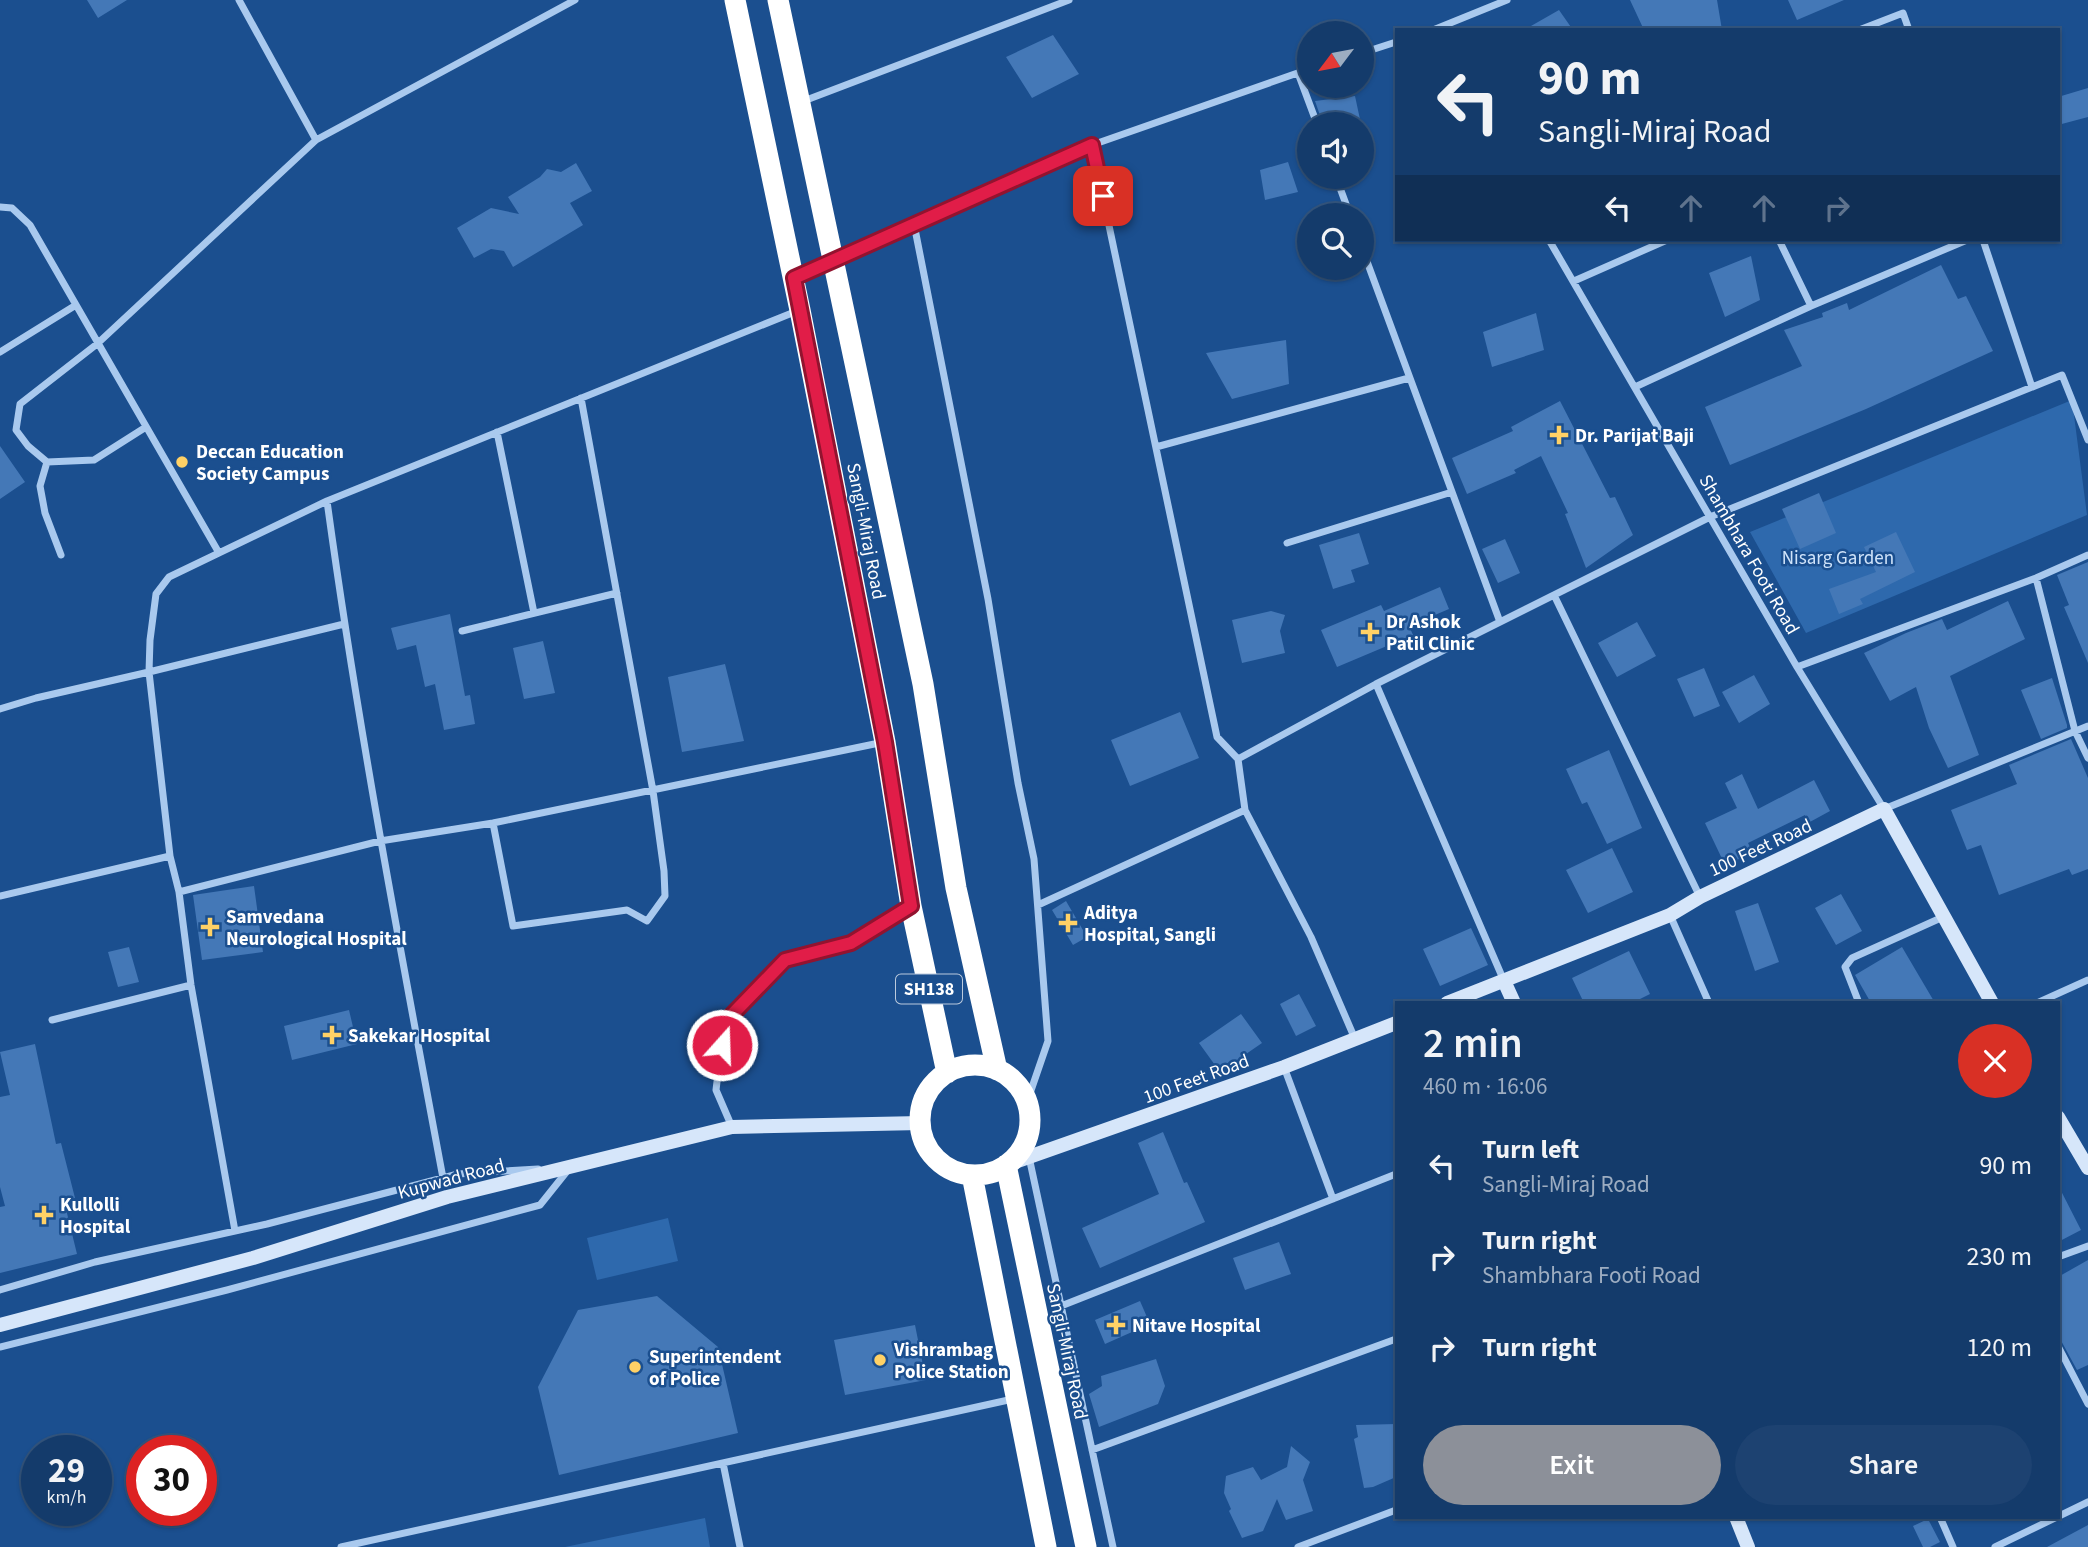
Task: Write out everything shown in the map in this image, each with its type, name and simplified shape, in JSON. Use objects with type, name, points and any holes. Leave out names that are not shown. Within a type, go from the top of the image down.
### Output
[{"type":"highway","name":"Sangli-Miraj Road","points":[[735,0],[794,278],[885,742],[911,906],[947,1073]]},
{"type":"highway","name":"Sangli-Miraj Road","points":[[778,0],[923,684],[956,888],[997,1070]]},
{"type":"highway","points":[[971,1065],[989,1066],[1005,1074],[1018,1086],[1027,1102],[1030,1119],[1027,1137],[1019,1153],[1006,1165],[990,1173],[972,1175],[954,1170],[938,1161],[927,1146],[921,1123],[921,1110],[927,1093],[938,1079],[947,1073],[971,1065]]},
{"type":"highway","name":"Sangli-Miraj Road","points":[[1006,1165],[1086,1547]]},
{"type":"highway","points":[[972,1175],[1046,1547]]},
{"type":"main road","name":"100 Feet Road","points":[[1452,1001],[1670,915],[1700,897],[1884,809]]},
{"type":"main road","points":[[1884,809],[1991,1001]]},
{"type":"main road","points":[[1504,981],[1513,1001]]},
{"type":"main road","name":"100 Feet Road","points":[[1006,1165],[1395,1023]]},
{"type":"main road","points":[[2060,1119],[2086,1159]]},
{"type":"main road","name":"Kupwad Road","points":[[0,1325],[253,1258],[447,1198],[732,1127],[921,1123]]},
{"type":"main road","points":[[1737,1519],[1748,1547]]},
{"type":"street","points":[[239,0],[316,140]]},
{"type":"street","points":[[146,427],[94,460],[47,462],[27,446],[16,430],[20,404],[97,344],[316,140],[575,0]]},
{"type":"street","points":[[800,102],[1069,0]]},
{"type":"street","points":[[1438,28],[1507,0]]},
{"type":"street","points":[[1864,28],[1903,13],[1908,28]]},
{"type":"street","points":[[1374,49],[1395,42]]},
{"type":"street","points":[[794,278],[1092,145],[1297,73]]},
{"type":"street","points":[[1092,145],[1217,737],[1238,759],[1245,810],[1311,937],[1355,1039]]},
{"type":"street","points":[[0,207],[12,208],[30,225],[219,553]]},
{"type":"street","points":[[914,224],[988,599],[1018,783],[1034,859],[1048,1041],[1027,1102]]},
{"type":"street","name":"Shambhara Footi Road","points":[[1550,242],[1797,667],[1884,809]]},
{"type":"street","points":[[1574,281],[1662,242]]},
{"type":"street","points":[[1780,242],[1811,306]]},
{"type":"street","points":[[1635,387],[1811,306],[1962,242]]},
{"type":"street","points":[[1984,242],[2032,387]]},
{"type":"street","points":[[1374,280],[1500,622]]},
{"type":"street","points":[[0,352],[76,305]]},
{"type":"street","points":[[235,1231],[191,985],[179,892],[170,856],[149,672],[156,594],[169,577],[327,501],[800,310]]},
{"type":"street","points":[[1238,759],[1376,684],[1710,517],[2062,375],[2088,440]]},
{"type":"street","points":[[1156,447],[1409,378]]},
{"type":"street","points":[[493,823],[513,926],[626,910],[647,921],[665,896],[653,791],[581,398]]},
{"type":"street","points":[[497,432],[534,613]]},
{"type":"street","points":[[47,462],[40,486],[45,513],[61,555]]},
{"type":"street","points":[[1287,543],[1452,492]]},
{"type":"street","points":[[327,501],[344,624],[380,841],[443,1178]]},
{"type":"street","points":[[1797,667],[2036,578],[2088,555]]},
{"type":"street","points":[[2036,578],[2075,731],[2088,758]]},
{"type":"street","points":[[462,631],[617,593]]},
{"type":"street","points":[[1553,595],[1700,897]]},
{"type":"street","points":[[0,709],[344,624]]},
{"type":"street","points":[[1376,684],[1504,981]]},
{"type":"street","points":[[1884,809],[2088,726]]},
{"type":"street","points":[[179,892],[380,841],[493,823],[885,742]]},
{"type":"street","points":[[1038,905],[1245,810]]},
{"type":"street","points":[[0,896],[170,856]]},
{"type":"street","points":[[732,1127],[716,1090],[724,1023],[785,960],[851,943],[911,906]]},
{"type":"street","points":[[1670,915],[1708,1001]]},
{"type":"street","points":[[1858,1001],[1845,967],[1852,958],[1944,917]]},
{"type":"street","points":[[2041,1001],[2088,980]]},
{"type":"street","points":[[52,1020],[191,985]]},
{"type":"street","points":[[1284,1066],[1334,1199]]},
{"type":"street","points":[[1029,1157],[1113,1547]]},
{"type":"street","points":[[0,1290],[94,1262],[235,1231],[458,1174],[570,1167]]},
{"type":"street","points":[[0,1347],[214,1294],[540,1205],[570,1167]]},
{"type":"street","points":[[1061,1306],[1395,1174]]},
{"type":"street","points":[[2060,1256],[2088,1246]]},
{"type":"street","points":[[1092,1450],[1395,1339]]},
{"type":"street","points":[[2060,1350],[2088,1404]]},
{"type":"street","points":[[341,1547],[1016,1398]]},
{"type":"street","points":[[723,1463],[740,1547]]},
{"type":"street","points":[[2060,1516],[2088,1502]]},
{"type":"street","points":[[1298,1547],[1395,1510]]},
{"type":"street","points":[[1941,1519],[1953,1547]]},
{"type":"street","points":[[1995,1547],[2053,1519]]},
{"type":"green space","name":"Nisarg Garden","points":[[2072,400],[2087,515],[1806,633],[1750,532]]},
{"type":"green space","points":[[668,1218],[678,1261],[597,1280],[587,1238]]},
{"type":"green space","points":[[705,1518],[710,1547],[565,1547]]},
{"type":"building","points":[[87,0],[127,0],[98,18]]},
{"type":"building","points":[[1630,0],[1717,0],[1722,28],[1643,28]]},
{"type":"building","points":[[1788,0],[1844,0],[1797,20]]},
{"type":"building","points":[[1559,10],[1572,28],[1528,28]]},
{"type":"building","points":[[1053,35],[1079,74],[1032,98],[1006,57]]},
{"type":"building","points":[[2088,88],[2088,117],[2060,124],[2060,96]]},
{"type":"building","points":[[1355,98],[1358,112],[1319,112],[1315,101]]},
{"type":"building","points":[[1288,162],[1298,192],[1265,200],[1260,170]]},
{"type":"building","points":[[576,163],[592,191],[570,203],[583,225],[513,267],[504,251],[491,249],[474,258],[457,228],[491,208],[519,214],[508,197],[540,177],[547,169],[561,172]]},
{"type":"building","points":[[1751,256],[1760,300],[1725,317],[1709,273]]},
{"type":"building","points":[[1941,265],[1958,299],[1966,296],[1993,351],[1866,409],[1730,465],[1705,407],[1802,366],[1784,330],[1823,317],[1822,313],[1847,303],[1849,310]]},
{"type":"building","points":[[1536,313],[1544,350],[1492,367],[1483,332]]},
{"type":"building","points":[[1286,340],[1289,384],[1232,399],[1206,353]]},
{"type":"building","points":[[1560,401],[1610,498],[1615,497],[1633,535],[1586,568],[1565,514],[1568,513],[1541,456],[1514,470],[1516,473],[1467,494],[1452,458],[1513,431],[1511,427]]},
{"type":"building","points":[[0,446],[25,482],[0,499]]},
{"type":"building","points":[[1819,493],[1836,533],[1800,549],[1782,509]]},
{"type":"building","points":[[1896,532],[1915,572],[1860,599],[1863,604],[1839,614],[1829,589],[1876,572],[1864,547]]},
{"type":"building","points":[[1359,533],[1369,564],[1351,570],[1355,582],[1333,589],[1319,545]]},
{"type":"building","points":[[1505,539],[1520,573],[1498,583],[1482,549]]},
{"type":"building","points":[[2088,562],[2088,663],[2064,607],[2069,605],[2057,575]]},
{"type":"building","points":[[1440,587],[1449,609],[1409,626],[1413,635],[1337,667],[1321,630],[1381,605],[1384,611]]},
{"type":"building","points":[[2008,601],[2025,639],[1950,676],[1979,755],[1948,768],[1929,728],[1916,687],[1890,701],[1864,653],[1942,619],[1947,630]]},
{"type":"building","points":[[1271,611],[1285,615],[1280,631],[1285,653],[1242,663],[1232,620]]},
{"type":"building","points":[[450,614],[465,696],[470,695],[475,724],[444,730],[435,684],[425,687],[416,645],[397,650],[391,628]]},
{"type":"building","points":[[1637,622],[1656,656],[1617,677],[1598,643]]},
{"type":"building","points":[[543,641],[555,693],[524,699],[513,648]]},
{"type":"building","points":[[725,664],[744,741],[682,752],[668,677]]},
{"type":"building","points":[[1704,668],[1720,706],[1694,717],[1677,679]]},
{"type":"building","points":[[1754,675],[1770,704],[1739,723],[1722,692]]},
{"type":"building","points":[[2052,678],[2067,728],[2041,739],[2021,690]]},
{"type":"building","points":[[1180,712],[1199,758],[1130,786],[1111,740]]},
{"type":"building","points":[[2071,739],[2088,778],[2088,869],[2072,875],[2069,869],[1999,895],[1981,845],[1967,850],[1951,810],[2017,784],[2009,765]]},
{"type":"building","points":[[1609,750],[1642,828],[1607,844],[1587,802],[1582,804],[1566,769]]},
{"type":"building","points":[[1742,774],[1758,809],[1814,780],[1830,811],[1808,823],[1805,815],[1748,843],[1753,853],[1725,865],[1705,823],[1737,808],[1725,783]]},
{"type":"building","points":[[1612,848],[1633,892],[1588,913],[1566,870]]},
{"type":"building","points":[[254,886],[263,952],[202,960],[193,895]]},
{"type":"building","points":[[1841,894],[1862,931],[1836,945],[1815,908]]},
{"type":"building","points":[[1066,901],[1087,937],[1073,945],[1052,910]]},
{"type":"building","points":[[1758,903],[1779,962],[1755,971],[1735,911]]},
{"type":"building","points":[[1471,928],[1488,965],[1440,986],[1423,949]]},
{"type":"building","points":[[129,947],[139,982],[118,987],[108,952]]},
{"type":"building","points":[[1902,947],[1934,1001],[1870,1001],[1855,975]]},
{"type":"building","points":[[1629,951],[1650,994],[1636,1001],[1583,1001],[1572,978]]},
{"type":"building","points":[[1299,994],[1316,1026],[1296,1036],[1280,1004]]},
{"type":"building","points":[[349,1010],[357,1044],[292,1060],[284,1026]]},
{"type":"building","points":[[1241,1014],[1262,1043],[1220,1072],[1199,1043]]},
{"type":"building","points":[[35,1044],[56,1144],[61,1143],[75,1198],[64,1201],[77,1254],[0,1273],[0,1207],[5,1206],[0,1187],[0,1097],[10,1095],[0,1052]]},
{"type":"building","points":[[1163,1132],[1184,1183],[1187,1182],[1205,1222],[1100,1268],[1082,1228],[1159,1194],[1138,1143]]},
{"type":"building","points":[[2060,1189],[2081,1230],[2060,1241]]},
{"type":"building","points":[[1279,1242],[1291,1274],[1245,1290],[1233,1258]]},
{"type":"building","points":[[2088,1260],[2088,1365],[2077,1370],[2060,1339],[2060,1276]]},
{"type":"building","name":"Superintendent of Police","points":[[657,1296],[718,1347],[738,1433],[559,1475],[538,1387],[578,1310]]},
{"type":"building","points":[[1140,1301],[1150,1324],[1105,1344],[1095,1320]]},
{"type":"building","name":"Vishrambag Police Station","points":[[915,1325],[926,1380],[845,1395],[834,1340]]},
{"type":"building","points":[[1156,1359],[1165,1386],[1158,1404],[1099,1427],[1089,1394],[1102,1386],[1101,1376]]},
{"type":"building","points":[[1395,1424],[1395,1477],[1364,1488],[1354,1439],[1358,1437],[1356,1425]]},
{"type":"building","points":[[1291,1446],[1310,1462],[1303,1480],[1313,1511],[1286,1520],[1277,1499],[1263,1531],[1242,1538],[1224,1493],[1226,1476],[1253,1467],[1261,1480],[1287,1467]]},
{"type":"building","points":[[1928,1519],[1940,1542],[1923,1547],[1913,1526]]},
{"type":"building","points":[[2088,1525],[2088,1547],[2047,1547]]},
{"type":"place","name":"Dr. Parijat Baji","points":[[1559,435]]},
{"type":"place","name":"Deccan Education Society Campus","points":[[182,462]]},
{"type":"place","name":"Dr Ashok Patil Clinic","points":[[1370,632]]},
{"type":"place","name":"Aditya Hospital, Sangli","points":[[1068,923]]},
{"type":"place","name":"Samvedana Neurological Hospital","points":[[210,927]]},
{"type":"place","name":"Sakekar Hospital","points":[[332,1035]]},
{"type":"place","name":"Kullolli Hospital","points":[[44,1215]]},
{"type":"place","name":"Nitave Hospital","points":[[1116,1325]]},
{"type":"place","name":"Vishrambag Police Station","points":[[880,1360]]},
{"type":"place","name":"Superintendent of Police","points":[[635,1367]]},
{"type":"route","points":[[722,1045],[724,1023],[785,960],[851,943],[911,906],[885,742],[794,278],[1092,145],[1103,196]]}]
